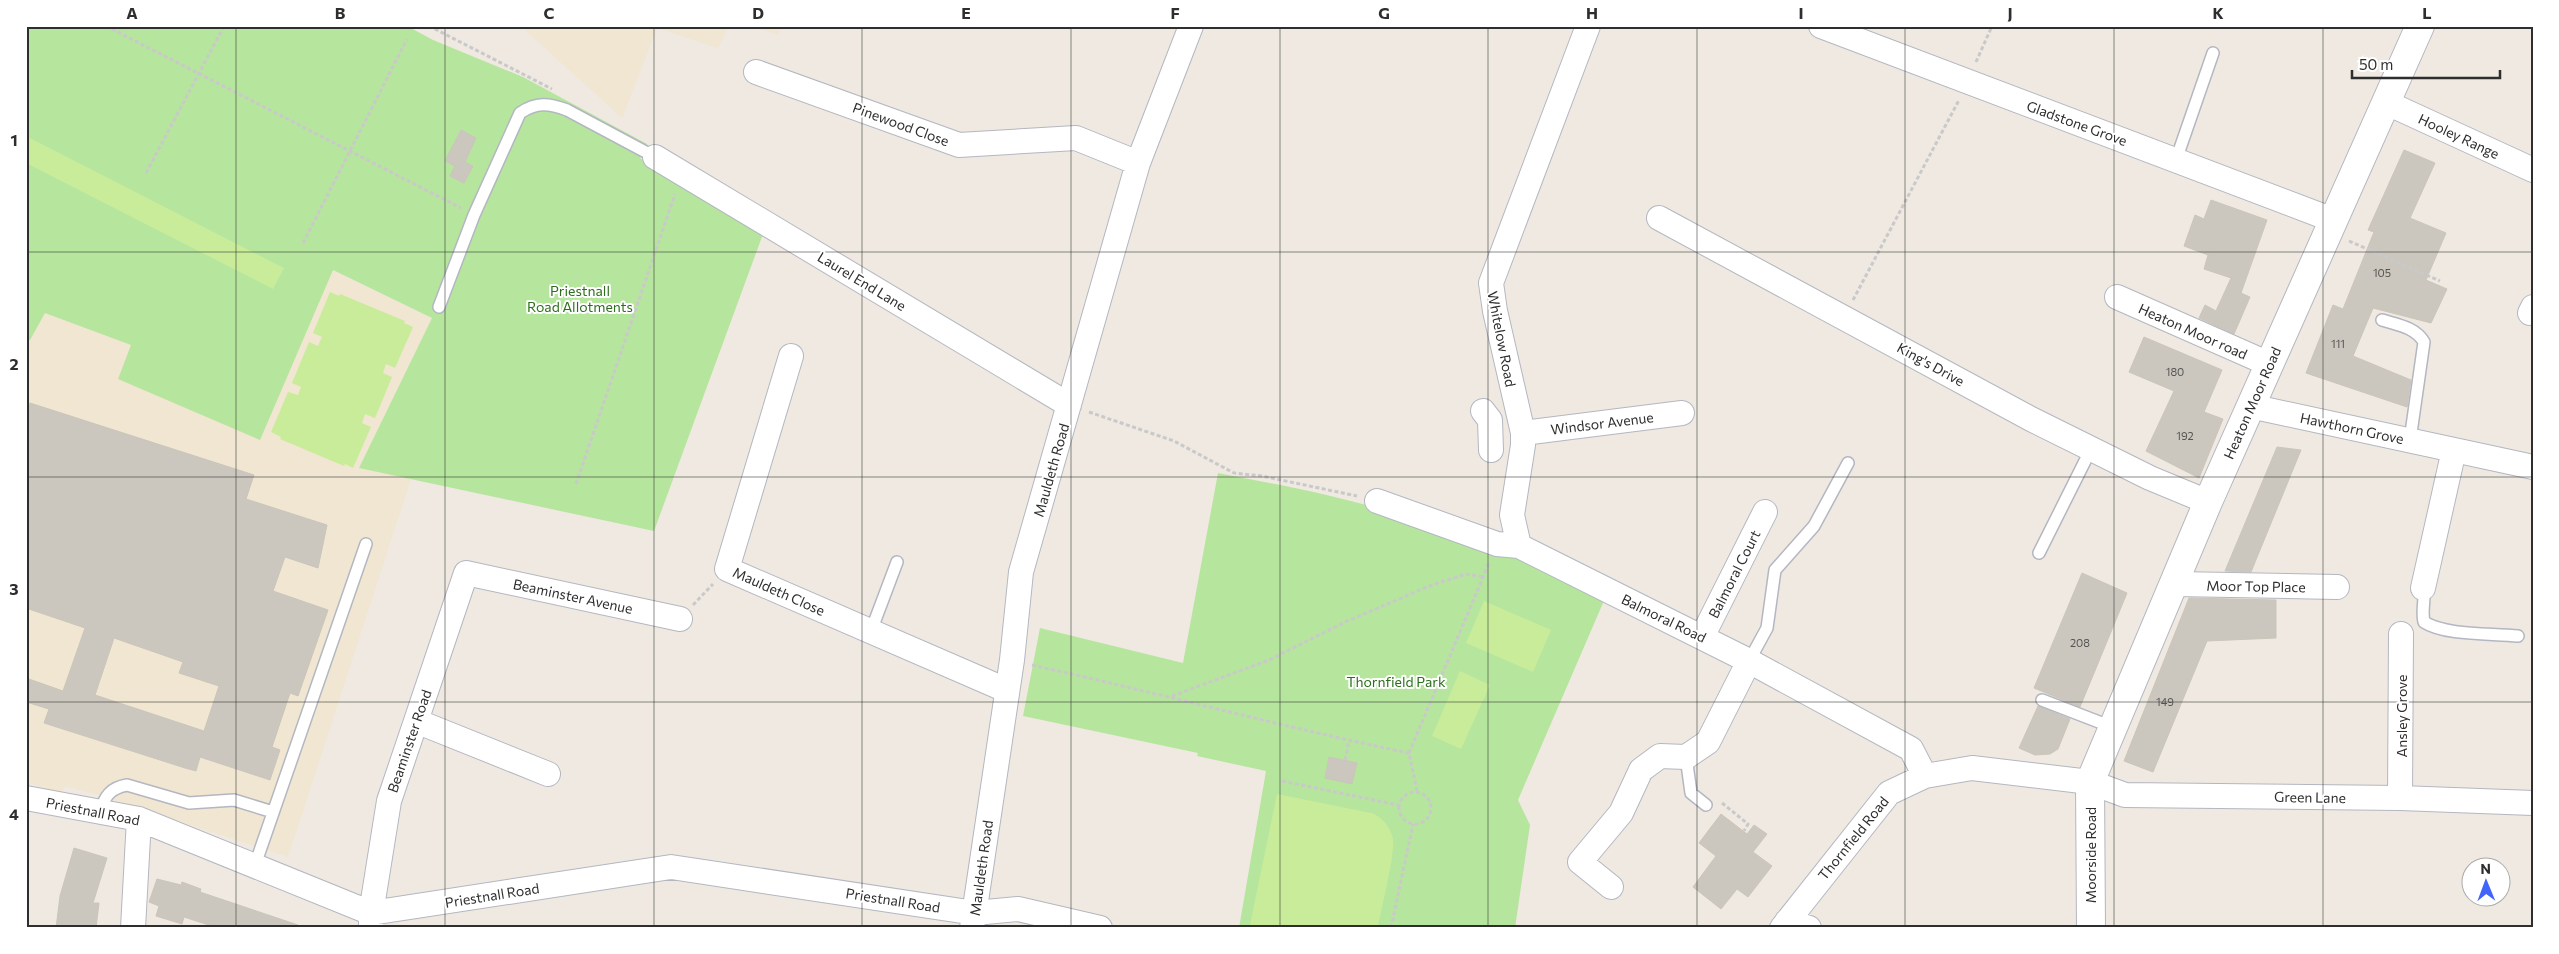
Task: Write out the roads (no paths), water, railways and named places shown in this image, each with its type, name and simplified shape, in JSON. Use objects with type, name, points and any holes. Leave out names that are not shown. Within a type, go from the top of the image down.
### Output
[{"type":"main road","name":"Heaton Moor Road","points":[[2090,782],[2208,502],[2420,26]]},
{"type":"main road","name":"Moorside Road","points":[[2090,782],[2091,928]]},
{"type":"street","name":"Mauldeth Road","points":[[973,920],[1012,660],[1021,572],[1138,163],[1191,26]]},
{"type":"street","name":"Whitelow Road","points":[[1508,545],[1523,445],[1522,429],[1494,311],[1491,282],[1588,26]]},
{"type":"street","name":"Gladstone Grove","points":[[1821,26],[2176,160],[2331,226]]},
{"type":"street","name":"Pinewood Close","points":[[756,72],[959,145],[1076,138],[1138,163]]},
{"type":"street","name":"Hooley Range","points":[[2385,102],[2533,170]]},
{"type":"street","name":"Laurel End Lane","points":[[655,157],[1069,405]]},
{"type":"street","name":"King's Drive","points":[[1659,218],[1844,316],[2030,419],[2150,478],[2208,502]]},
{"type":"street","name":"Heaton Moor road","points":[[2117,298],[2269,364]]},
{"type":"street","name":"Mauldeth Close","points":[[791,356],[727,569],[1006,690]]},
{"type":"street","name":"Hawthorn Grove","points":[[2250,406],[2533,467]]},
{"type":"street","name":"Windsor Avenue","points":[[1492,450],[1487,419],[1522,429],[1682,413]]},
{"type":"street","points":[[2423,588],[2454,450]]},
{"type":"street","name":"Balmoral Road","points":[[1377,501],[1508,545],[1750,661],[1911,749],[1925,776]]},
{"type":"street","name":"Balmoral Court","points":[[1702,637],[1765,512]]},
{"type":"street","name":"Beaminster Avenue","points":[[466,573],[680,619]]},
{"type":"street","name":"Beaminster Road","points":[[371,921],[389,801],[466,573]]},
{"type":"street","name":"Moor Top Place","points":[[2175,584],[2337,587]]},
{"type":"street","name":"Ansley Grove","points":[[2400,798],[2401,634]]},
{"type":"street","points":[[1611,887],[1580,862],[1621,813],[1642,770],[1660,756],[1686,757],[1708,742],[1750,661]]},
{"type":"street","points":[[416,722],[548,774]]},
{"type":"street","name":"Thornfield Road","points":[[1792,926],[1889,792],[1925,776],[1972,768],[2090,782]]},
{"type":"street","name":"Green Lane","points":[[2090,782],[2124,795],[2400,798],[2533,803]]},
{"type":"street","name":"Priestnall Road","points":[[26,798],[139,819],[255,865],[371,921],[671,866],[973,920]]},
{"type":"street","points":[[133,928],[139,819]]},
{"type":"street","points":[[973,920],[1018,909],[1100,928]]},
{"type":"lane","points":[[2176,160],[2213,53]]},
{"type":"lane","points":[[439,307],[474,215],[520,113],[528,107],[552,104],[567,110],[655,157]]},
{"type":"lane","points":[[2382,320],[2412,329],[2419,334],[2424,342],[2410,440]]},
{"type":"lane","points":[[2039,553],[2091,448]]},
{"type":"lane","points":[[1750,661],[1767,628],[1774,570],[1814,526],[1848,463]]},
{"type":"lane","points":[[255,865],[366,544]]},
{"type":"lane","points":[[870,631],[897,562]]},
{"type":"lane","points":[[2423,588],[2425,596],[2422,615],[2424,622],[2430,626],[2446,630],[2518,636]]},
{"type":"lane","points":[[2042,700],[2112,727]]},
{"type":"lane","points":[[1686,757],[1691,793],[1706,805]]},
{"type":"lane","points":[[100,812],[105,796],[119,786],[127,785],[189,803],[234,800],[273,812]]},
{"type":"park label","name":"Priestnall Road Allotments","points":[[580,298]]},
{"type":"park label","name":"Thornfield Park","points":[[1396,681]]}]
